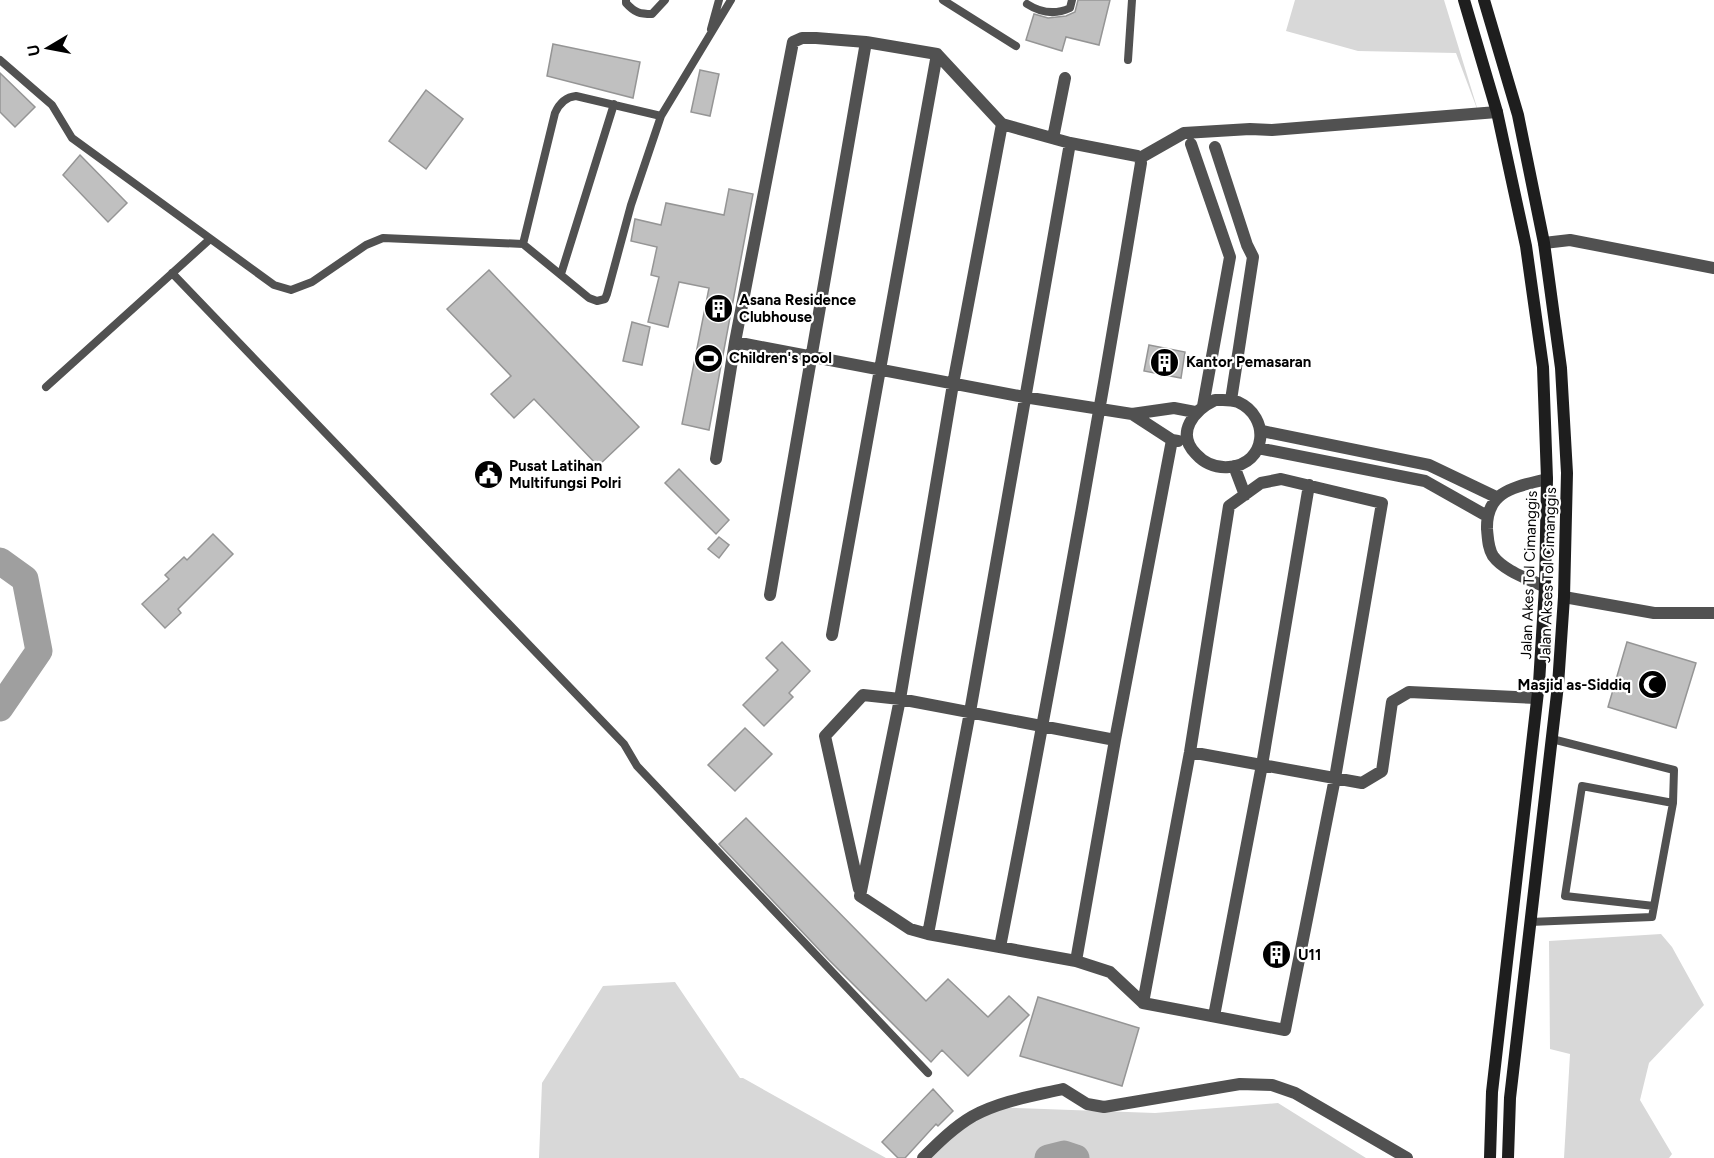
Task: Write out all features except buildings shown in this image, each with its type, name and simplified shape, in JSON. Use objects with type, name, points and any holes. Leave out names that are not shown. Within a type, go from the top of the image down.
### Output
[{"type":"main road","name":"Jalan Akes Tol Cimanggis","points":[[1464,0],[1497,112],[1526,246],[1543,367],[1547,479],[1545,587],[1539,683],[1492,1092],[1490,1158]]},
{"type":"main road","name":"Jalan Akses Tol Cimanggis","points":[[1484,0],[1518,115],[1544,243],[1561,368],[1567,473],[1564,597],[1558,685],[1510,1098],[1508,1158]]},
{"type":"main road","points":[[1526,246],[1544,243]]},
{"type":"main road","points":[[1539,683],[1558,685]]},
{"type":"street","points":[[716,459],[735,342],[793,42],[802,38],[816,38],[866,42],[937,54],[1002,124],[1070,143],[1140,158]]},
{"type":"street","points":[[770,595],[866,42]]},
{"type":"street","points":[[832,635],[937,54]]},
{"type":"street","points":[[1053,138],[1065,78]]},
{"type":"street","points":[[1140,158],[1184,133],[1272,130],[1497,112]]},
{"type":"street","points":[[860,896],[900,699],[953,384],[1002,124]]},
{"type":"street","points":[[928,934],[970,712],[1070,143]]},
{"type":"street","points":[[1191,144],[1230,257],[1199,409]]},
{"type":"street","points":[[1215,147],[1253,257],[1231,400]]},
{"type":"street","points":[[1000,947],[1043,727],[1100,409],[1140,158]]},
{"type":"street","points":[[1544,243],[1570,240],[1714,268]]},
{"type":"street","points":[[1230,257],[1253,257]]},
{"type":"street","points":[[735,342],[1024,397],[1132,414],[1174,408],[1199,409]]},
{"type":"street","points":[[1215,400],[1231,400],[1240,403],[1257,418],[1262,431],[1258,448],[1248,462],[1234,466],[1212,465],[1202,460],[1193,451],[1189,443],[1188,424],[1199,409],[1215,400]]},
{"type":"street","points":[[1132,414],[1172,440],[1189,443]]},
{"type":"street","points":[[1262,431],[1429,465],[1496,497]]},
{"type":"street","points":[[1076,960],[1114,740],[1172,440]]},
{"type":"street","points":[[1258,448],[1425,481],[1487,516]]},
{"type":"street","points":[[1234,466],[1245,495]]},
{"type":"street","points":[[1114,740],[900,699],[863,695],[825,736],[860,896],[910,929],[1076,960],[1110,972],[1143,1003],[1285,1030],[1335,778],[1382,503],[1281,479],[1261,483],[1229,506],[1190,752],[1143,1003]]},
{"type":"street","points":[[1545,587],[1505,566],[1493,556],[1488,545],[1487,516],[1496,497],[1518,486],[1547,479]]},
{"type":"street","points":[[1214,1016],[1262,765],[1310,485]]},
{"type":"street","points":[[1564,597],[1654,613],[1714,614]]},
{"type":"street","points":[[1190,752],[1362,783],[1382,771],[1392,702],[1409,692],[1537,698]]},
{"type":"street","points":[[923,1158],[944,1137],[973,1116],[1011,1101],[1063,1089],[1087,1104],[1104,1107],[1240,1084],[1272,1085],[1295,1093],[1407,1158]]},
{"type":"lane","points":[[626,0],[626,3],[636,13],[643,14],[652,14],[665,0]]},
{"type":"lane","points":[[709,39],[719,0]]},
{"type":"lane","points":[[0,60],[52,105],[72,138],[209,240],[274,285],[291,290],[312,282],[366,245],[383,238],[523,244],[589,298],[597,301],[605,298],[631,205],[661,116],[731,0]]},
{"type":"lane","points":[[943,0],[1016,46]]},
{"type":"lane","points":[[1027,4],[1058,14],[1070,8],[1072,0]]},
{"type":"lane","points":[[1128,60],[1132,0]]},
{"type":"lane","points":[[523,244],[559,106],[571,96],[576,96],[661,116]]},
{"type":"lane","points":[[561,274],[614,104]]},
{"type":"lane","points":[[46,387],[209,240]]},
{"type":"lane","points":[[172,273],[624,744],[637,766],[928,1072]]},
{"type":"lane","points":[[1530,922],[1652,917],[1673,803],[1674,770],[1552,739]]},
{"type":"lane","points":[[1654,906],[1565,896],[1582,786],[1673,803]]},
{"type":"shaded area","points":[[1295,0],[1444,0],[1479,114],[1456,53],[1358,51],[1286,31]]},
{"type":"shaded area","points":[[1661,934],[1672,947],[1704,1005],[1649,1063],[1640,1100],[1672,1154],[1669,1158],[1564,1158],[1570,1054],[1550,1049],[1549,941]]},
{"type":"shaded area","points":[[675,982],[740,1078],[886,1158],[539,1158],[542,1083],[603,986]]},
{"type":"shaded area","points":[[1278,1103],[1366,1158],[924,1158],[990,1107],[1155,1113]]},
{"type":"waterway","points":[[0,561],[25,579],[39,651],[0,708]]},
{"type":"waterway","points":[[1048,1158],[1064,1154],[1076,1158]]},
{"type":"place","name":"Asana Residence Clubhouse","points":[[718,309]]},
{"type":"place","name":"Children's pool","points":[[708,358]]},
{"type":"place","name":"Kantor Pemasaran","points":[[1165,362]]},
{"type":"place","name":"Pusat Latihan Multifungsi Polri","points":[[488,475]]},
{"type":"place","name":"Masjid as-Siddiq","points":[[1652,685]]},
{"type":"place","name":"U11","points":[[1277,955]]}]
